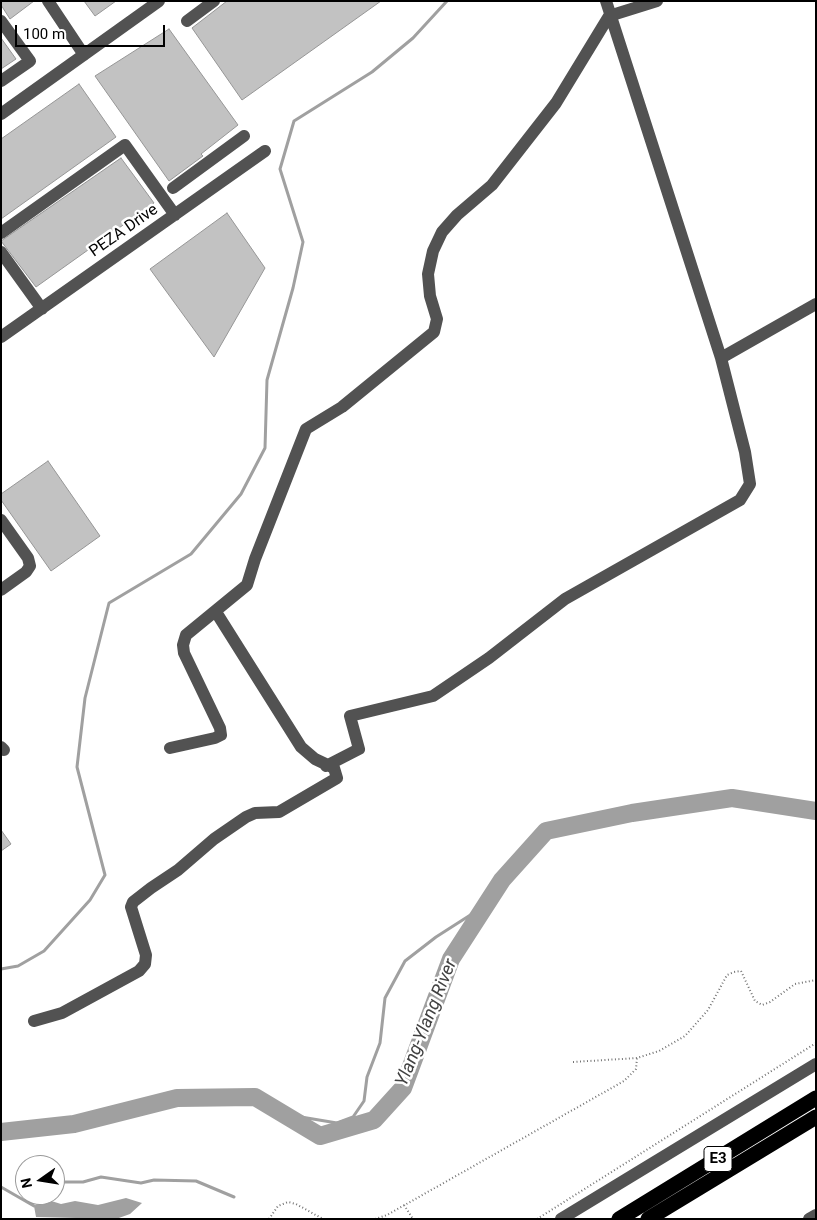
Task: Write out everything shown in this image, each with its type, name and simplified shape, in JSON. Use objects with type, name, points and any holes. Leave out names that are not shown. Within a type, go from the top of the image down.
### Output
[{"type":"highway","name":"E3","points":[[619,1219],[816,1098]]},
{"type":"highway","name":"E3","points":[[648,1219],[816,1117]]},
{"type":"street","points":[[48,1],[84,54]]},
{"type":"street","points":[[1,114],[159,1]]},
{"type":"street","points":[[187,21],[214,1]]},
{"type":"street","points":[[326,766],[359,749],[350,716],[433,696],[489,658],[565,599],[740,500],[750,484],[745,452],[721,358],[609,16],[606,1]]},
{"type":"street","points":[[170,748],[215,738],[220,735],[220,728],[184,653],[183,645],[186,636],[247,585],[255,559],[306,429],[342,406],[434,332],[437,320],[430,296],[428,274],[433,251],[442,232],[457,215],[492,185],[556,103],[609,16],[657,1]]},
{"type":"street","points":[[1,21],[30,61],[1,81]]},
{"type":"street","points":[[173,188],[244,136]]},
{"type":"street","points":[[1,233],[125,145],[175,215]]},
{"type":"street","name":"PEZA Drive","points":[[1,337],[264,152]]},
{"type":"street","points":[[215,158],[228,177]]},
{"type":"street","points":[[1,252],[42,309]]},
{"type":"street","points":[[721,358],[816,304]]},
{"type":"street","points":[[1,520],[28,558],[30,566],[26,572],[1,590]]},
{"type":"street","points":[[34,1022],[62,1013],[139,971],[145,964],[146,955],[131,907],[133,902],[178,870],[214,839],[246,817],[255,812],[279,812],[337,778],[336,770],[326,766],[301,747],[216,612]]},
{"type":"street","points":[[561,1219],[816,1064]]},
{"type":"street","points":[[810,1219],[816,1215]]},
{"type":"path","points":[[573,1062],[637,1058],[659,1051],[685,1036],[708,1010],[727,975],[734,972],[741,971],[755,1001],[762,1005],[770,1002],[795,984],[816,980]]},
{"type":"path","points":[[537,1219],[816,1043]]},
{"type":"path","points":[[375,1219],[404,1205],[624,1081],[636,1069],[637,1058]]},
{"type":"path","points":[[269,1219],[278,1206],[288,1202],[296,1204],[323,1219]]},
{"type":"path","points":[[404,1205],[413,1219]]},
{"type":"shaded area","points":[[126,1198],[142,1203],[130,1214],[116,1219],[36,1217],[34,1206],[65,1205],[65,1203],[75,1201],[98,1205]]},
{"type":"building","points":[[1,1],[34,1],[10,19],[1,5]]},
{"type":"building","points":[[84,1],[116,1],[95,16]]},
{"type":"building","points":[[227,1],[381,1],[242,100],[192,28]]},
{"type":"building","points":[[169,29],[238,125],[201,154],[203,156],[169,181],[95,76]]},
{"type":"building","points":[[1,38],[16,59],[1,69]]},
{"type":"building","points":[[79,84],[116,137],[1,219],[1,139]]},
{"type":"building","points":[[121,158],[154,203],[36,287],[1,241]]},
{"type":"building","points":[[227,213],[265,268],[214,357],[150,269]]},
{"type":"building","points":[[48,461],[100,536],[51,571],[1,500],[1,494]]},
{"type":"building","points":[[1,830],[11,844],[1,851]]},
{"type":"waterway","points":[[1,969],[18,966],[44,951],[90,900],[105,875],[77,767],[85,698],[109,603],[191,554],[241,494],[265,448],[267,380],[293,288],[303,242],[280,169],[294,121],[372,72],[413,38],[447,1]]},
{"type":"waterway","name":"Ylang-Ylang River","points":[[1,1132],[74,1124],[177,1098],[255,1097],[320,1136],[374,1120],[403,1088],[451,959],[502,880],[546,831],[632,813],[732,798],[816,811]]},
{"type":"waterway","points":[[283,1114],[337,1123],[353,1117],[364,1101],[367,1077],[380,1043],[385,998],[405,961],[436,937],[486,905]]},
{"type":"waterway","points":[[65,1182],[83,1182],[101,1177],[141,1183],[154,1180],[196,1181],[234,1197]]},
{"type":"waterway","points":[[1,1187],[34,1206]]}]
